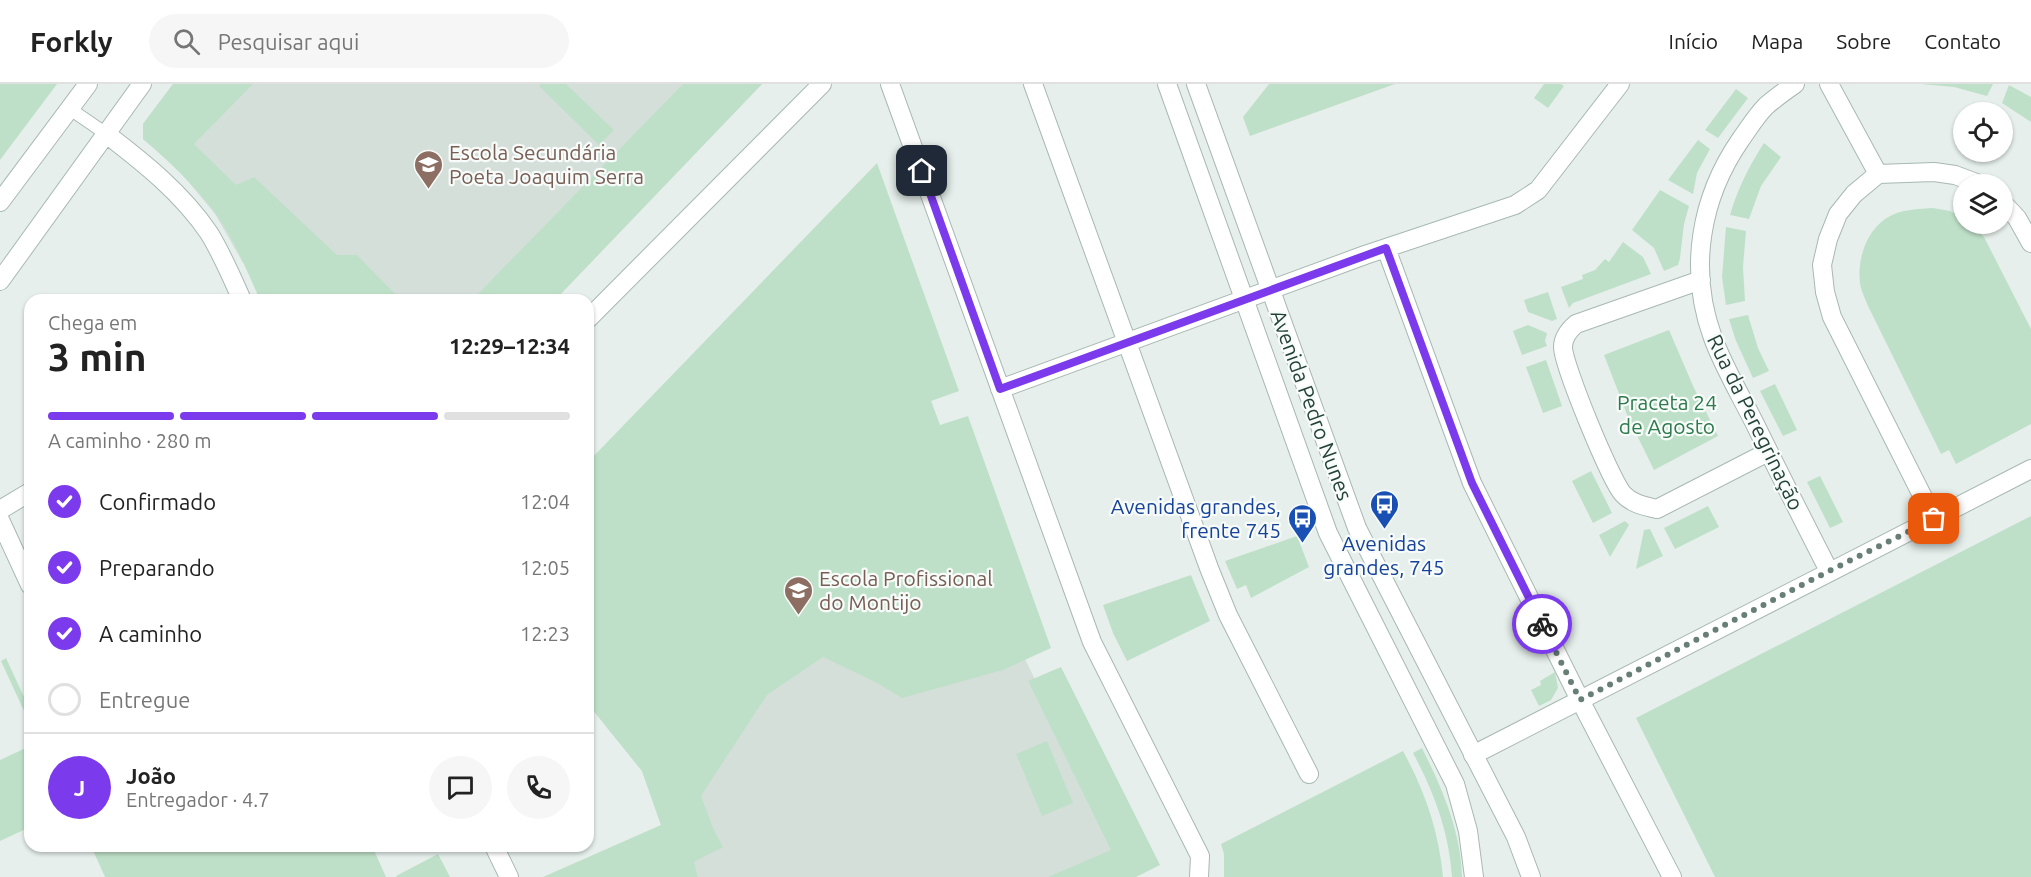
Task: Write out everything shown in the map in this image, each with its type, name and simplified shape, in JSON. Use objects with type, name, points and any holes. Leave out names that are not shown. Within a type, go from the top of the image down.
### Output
[{"type":"street","points":[[0,202],[88,84]]},
{"type":"street","points":[[0,281],[142,84]]},
{"type":"street","points":[[594,313],[822,84]]},
{"type":"street","points":[[890,84],[1092,642],[1200,856],[1199,877]]},
{"type":"street","points":[[1033,84],[1209,568],[1228,615],[1309,774]]},
{"type":"street","name":"Avenida Pedro Nunes","points":[[1167,84],[1328,533],[1455,784],[1468,831],[1474,877]]},
{"type":"street","name":"Avenida Pedro Nunes","points":[[1196,84],[1357,528],[1516,837],[1531,877]]},
{"type":"street","points":[[1000,389],[1386,248],[1515,205],[1538,190],[1620,84]]},
{"type":"street","name":"Rua da Peregrinação","points":[[1795,84],[1766,107],[1753,122],[1730,155],[1715,183],[1703,230],[1700,254],[1701,280],[1706,316],[1713,338],[1829,571]]},
{"type":"street","points":[[1829,84],[1878,174]]},
{"type":"street","points":[[105,133],[139,158],[184,201],[209,233],[239,294]]},
{"type":"street","points":[[1934,519],[1832,316],[1825,292],[1822,265],[1828,239],[1838,214],[1854,194],[1878,174],[1934,172],[1953,175]]},
{"type":"street","points":[[2013,214],[2031,243]]},
{"type":"street","points":[[1386,248],[1472,483],[1580,700],[1672,877]]},
{"type":"street","points":[[1701,280],[1576,324],[1570,329],[1563,347],[1565,360],[1582,405],[1603,456],[1623,494],[1635,503],[1644,506],[1657,509],[1768,452]]},
{"type":"street","points":[[1473,755],[2031,469]]},
{"type":"street","points":[[0,510],[24,496]]},
{"type":"street","points":[[0,520],[24,572]]},
{"type":"street","points":[[497,852],[509,877]]},
{"type":"lane","points":[[70,108],[105,133]]},
{"type":"shaded area","name":"Escola Secundária Poeta Joaquim Serra","points":[[173,84],[762,84],[561,294],[359,294],[243,263],[215,214],[176,167],[143,139],[143,124]]},
{"type":"shaded area","name":"Escola Profissional do Montijo","points":[[931,401],[1025,659],[1121,855],[1077,877],[679,877],[642,771],[594,711],[594,568]]},
{"type":"green space","points":[[0,84],[57,84],[0,160]]},
{"type":"green space","points":[[173,84],[253,84],[194,144],[236,185],[254,177],[337,255],[357,255],[395,294],[257,294],[222,223],[199,193],[143,139],[143,124]]},
{"type":"green space","points":[[541,84],[566,84],[614,130],[599,145],[539,86]]},
{"type":"green space","points":[[683,84],[762,84],[561,294],[478,294]]},
{"type":"green space","points":[[1269,84],[1395,84],[1250,136],[1243,117]]},
{"type":"green space","points":[[1544,84],[1564,86],[1548,108],[1534,98]]},
{"type":"green space","points":[[1921,84],[1993,84],[1987,96],[1954,87]]},
{"type":"green space","points":[[2009,85],[2031,97],[2031,122],[2013,110],[2013,102],[2002,102]]},
{"type":"green space","points":[[1736,89],[1748,98],[1718,138],[1705,130]]},
{"type":"green space","points":[[1698,140],[1710,149],[1697,173],[1693,194],[1668,180]]},
{"type":"green space","points":[[1764,143],[1781,157],[1761,186],[1749,219],[1730,215],[1744,178]]},
{"type":"green space","name":"Escola Profissional do Montijo","points":[[877,163],[959,391],[931,401],[940,425],[968,416],[1051,648],[1003,670],[902,698],[823,657],[767,695],[701,796],[723,847],[694,862],[698,877],[543,877],[661,825],[642,771],[594,711],[594,456]]},
{"type":"green space","points":[[1660,190],[1689,206],[1678,265],[1664,271],[1654,248],[1632,230]]},
{"type":"green space","points":[[1933,208],[1950,211],[1953,213],[1953,234],[1981,234],[1984,237],[2031,329],[2031,424],[1956,464],[1949,450],[1941,454],[1868,306],[1860,283],[1862,254],[1870,235],[1883,220],[1897,213]]},
{"type":"green space","points":[[1726,227],[1746,231],[1743,267],[1745,301],[1726,305],[1722,277]]},
{"type":"green space","points":[[1623,242],[1643,257],[1651,274],[1573,303],[1569,308],[1561,287],[1583,279],[1582,275],[1595,270],[1605,259],[1609,262]]},
{"type":"green space","points":[[1548,292],[1557,319],[1552,321],[1528,312],[1524,300]]},
{"type":"green space","points":[[1748,315],[1758,348],[1769,371],[1753,378],[1736,341],[1729,319]]},
{"type":"green space","points":[[1528,325],[1547,333],[1545,341],[1547,346],[1522,355],[1513,331]]},
{"type":"green space","name":"Praceta 24 de Agosto","points":[[1669,330],[1718,436],[1654,470],[1628,417],[1604,355]]},
{"type":"green space","points":[[1546,360],[1562,406],[1543,413],[1526,367]]},
{"type":"green space","points":[[1775,384],[1797,430],[1783,436],[1760,391]]},
{"type":"green space","points":[[1591,471],[1612,513],[1593,523],[1572,481]]},
{"type":"green space","points":[[1820,476],[1843,522],[1830,528],[1807,482]]},
{"type":"green space","points":[[1708,506],[1719,527],[1675,549],[1664,528]]},
{"type":"green space","points":[[2031,516],[2031,877],[1715,877],[1636,718]]},
{"type":"green space","points":[[1625,521],[1629,525],[1610,557],[1599,535]]},
{"type":"green space","points":[[1650,529],[1663,556],[1636,569],[1644,530]]},
{"type":"green space","points":[[1297,536],[1309,567],[1251,598],[1246,585],[1237,589],[1225,561]]},
{"type":"green space","points":[[1191,575],[1210,621],[1127,661],[1113,633],[1103,605]]},
{"type":"green space","points":[[6,658],[24,697],[24,711],[1,661]]},
{"type":"green space","points":[[1061,667],[1160,865],[1136,877],[1048,877],[1111,850],[1028,681]]},
{"type":"green space","points":[[1555,672],[1558,688],[1551,700],[1539,706],[1531,690],[1541,685],[1540,681]]},
{"type":"green space","points":[[1047,741],[1073,803],[1042,816],[1016,754]]},
{"type":"green space","points":[[1422,748],[1449,810],[1458,843],[1462,877],[1452,877],[1444,828],[1428,782],[1413,753]]},
{"type":"green space","points":[[24,749],[24,830],[0,841],[0,760]]},
{"type":"green space","points":[[1403,751],[1430,812],[1443,877],[1224,877],[1224,854],[1221,844]]},
{"type":"green space","points":[[94,852],[375,852],[386,877],[105,877]]},
{"type":"green space","points":[[438,854],[450,877],[396,876]]},
{"type":"way so far","points":[[1542,624],[1580,700],[1934,519]]},
{"type":"place","name":"Escola Secundária Poeta Joaquim Serra","points":[[428,190]]},
{"type":"place","name":"Avenidas grandes, 745","points":[[1384,530]]},
{"type":"place","name":"Avenidas grandes, frente 745","points":[[1302,544]]},
{"type":"place","name":"Escola Profissional do Montijo","points":[[798,616]]},
{"type":"route","points":[[922,171],[1000,389],[1386,248],[1472,483],[1542,624]]}]
